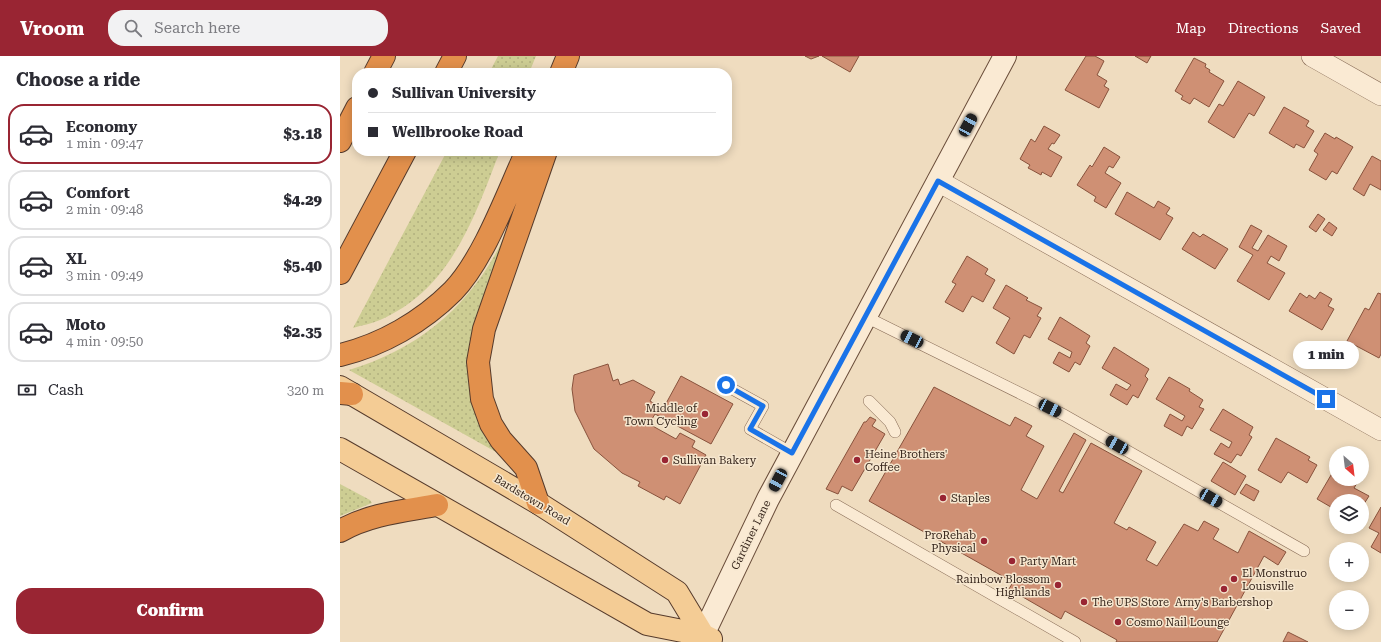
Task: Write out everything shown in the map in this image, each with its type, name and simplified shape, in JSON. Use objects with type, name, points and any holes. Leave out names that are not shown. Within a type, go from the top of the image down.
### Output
[{"type":"highway","points":[[378,68],[384,56]]},
{"type":"highway","points":[[449,68],[455,56]]},
{"type":"highway","points":[[340,141],[352,118]]},
{"type":"highway","points":[[340,273],[402,156]]},
{"type":"highway","points":[[340,355],[356,351],[399,333],[453,290],[476,259],[499,214],[525,156]]},
{"type":"highway","points":[[538,503],[526,468],[501,440],[491,424],[482,399],[478,362],[484,329],[544,156]]},
{"type":"highway","points":[[340,531],[353,524],[378,515],[438,505]]},
{"type":"main road","name":"Gardiner Lane","points":[[706,640],[792,453],[1005,56]]},
{"type":"main road","name":"Bardstown Road","points":[[344,391],[538,503],[677,592],[706,640]]},
{"type":"main road","points":[[340,449],[647,624],[706,640]]},
{"type":"street","points":[[1312,56],[1381,95]]},
{"type":"street","points":[[938,181],[1381,430]]},
{"type":"lane","points":[[866,317],[1064,415],[1304,551]]},
{"type":"lane","points":[[726,385],[763,406],[750,429],[792,453]]},
{"type":"lane","points":[[869,401],[890,422],[895,432]]},
{"type":"lane","points":[[836,505],[1075,642]]},
{"type":"green space","points":[[498,56],[536,56],[531,68],[492,68]]},
{"type":"green space","points":[[444,156],[498,156],[469,226],[457,249],[442,271],[425,290],[404,307],[373,323],[353,328]]},
{"type":"green space","points":[[509,226],[475,331],[499,449],[496,452],[349,370],[402,348],[425,334],[446,317],[465,298],[482,276]]},
{"type":"green space","points":[[340,484],[370,500],[372,503],[340,516]]},
{"type":"building","points":[[805,56],[819,56],[811,59]]},
{"type":"building","points":[[822,56],[859,56],[850,72]]},
{"type":"building","points":[[1086,56],[1095,56],[1104,61],[1097,75],[1107,81],[1104,86],[1109,89],[1099,108],[1065,90]]},
{"type":"building","points":[[1135,56],[1151,56],[1147,63]]},
{"type":"building","points":[[1194,58],[1206,64],[1205,67],[1210,70],[1209,72],[1224,81],[1209,107],[1194,98],[1190,104],[1181,99],[1183,96],[1175,91]]},
{"type":"building","points":[[1238,81],[1265,97],[1254,116],[1249,113],[1234,138],[1208,122],[1219,104],[1223,106]]},
{"type":"building","points":[[1284,107],[1309,121],[1306,126],[1314,131],[1304,148],[1296,144],[1294,148],[1269,133]]},
{"type":"building","points":[[1044,126],[1060,135],[1054,144],[1052,143],[1048,149],[1062,157],[1051,177],[1042,172],[1041,175],[1028,168],[1030,165],[1020,159],[1031,139],[1035,142]]},
{"type":"building","points":[[1325,133],[1335,139],[1336,137],[1353,147],[1337,174],[1332,171],[1326,180],[1309,170],[1318,154],[1314,151]]},
{"type":"building","points":[[1104,147],[1120,157],[1113,168],[1109,166],[1105,173],[1121,183],[1106,208],[1094,201],[1096,197],[1077,185],[1090,165],[1092,167]]},
{"type":"building","points":[[1372,156],[1381,161],[1381,190],[1370,184],[1364,196],[1353,189]]},
{"type":"building","points":[[1127,192],[1154,208],[1158,201],[1170,208],[1166,214],[1173,218],[1160,240],[1115,214]]},
{"type":"building","points":[[1318,214],[1325,219],[1316,232],[1309,227]]},
{"type":"building","points":[[1329,222],[1337,228],[1332,236],[1323,230]]},
{"type":"building","points":[[1251,225],[1262,231],[1252,248],[1258,251],[1268,235],[1287,246],[1279,261],[1271,256],[1267,263],[1285,273],[1269,300],[1237,281],[1253,255],[1239,247]]},
{"type":"building","points":[[1193,232],[1200,237],[1203,234],[1228,249],[1215,269],[1182,249]]},
{"type":"building","points":[[967,256],[988,269],[985,274],[995,280],[983,302],[972,296],[963,312],[945,302],[956,284],[952,282]]},
{"type":"building","points":[[1006,285],[1028,298],[1026,300],[1042,308],[1037,316],[1041,318],[1030,338],[1024,335],[1014,354],[996,343],[1010,318],[993,308]]},
{"type":"building","points":[[1320,292],[1332,299],[1328,306],[1334,309],[1322,330],[1289,311],[1300,293],[1307,298],[1309,295],[1315,299]]},
{"type":"building","points":[[1378,293],[1381,294],[1381,354],[1379,358],[1347,341],[1365,308],[1369,310]]},
{"type":"building","points":[[1060,317],[1090,336],[1086,343],[1090,346],[1080,365],[1075,362],[1069,372],[1053,363],[1059,352],[1070,358],[1072,352],[1048,339]]},
{"type":"building","points":[[1114,347],[1149,369],[1145,376],[1148,379],[1138,398],[1133,395],[1127,405],[1110,395],[1116,384],[1127,390],[1131,385],[1102,368]]},
{"type":"building","points":[[608,364],[613,381],[618,379],[620,385],[633,380],[655,392],[650,401],[663,409],[681,376],[733,404],[711,444],[655,414],[649,424],[676,439],[680,433],[695,441],[692,447],[706,455],[680,504],[666,496],[664,500],[638,486],[640,482],[622,473],[594,449],[575,411],[572,389],[574,375]]},
{"type":"building","points":[[1169,377],[1190,389],[1189,391],[1203,400],[1199,407],[1204,409],[1192,429],[1187,426],[1182,436],[1164,426],[1170,414],[1182,421],[1185,416],[1156,399]]},
{"type":"building","points":[[934,387],[1010,426],[1015,417],[1032,426],[1026,436],[1044,446],[1021,490],[1037,499],[1074,433],[1086,440],[1059,491],[1063,493],[1091,443],[1142,471],[1114,523],[1127,530],[1129,527],[1156,542],[1146,560],[1157,566],[1184,524],[1198,531],[1204,521],[1219,529],[1213,539],[1238,553],[1249,531],[1286,552],[1278,565],[1264,556],[1217,642],[1116,642],[1117,640],[1065,611],[1061,619],[1009,589],[1013,582],[869,501]]},
{"type":"building","points":[[1223,409],[1253,427],[1249,435],[1252,437],[1241,456],[1237,454],[1231,463],[1214,454],[1221,443],[1229,448],[1232,442],[1210,430]]},
{"type":"building","name":"Heine Brothers' Coffee","points":[[870,417],[876,420],[872,426],[885,434],[852,491],[842,486],[838,494],[826,489],[864,422],[866,422]]},
{"type":"building","points":[[1276,438],[1310,457],[1308,460],[1317,465],[1307,483],[1288,472],[1281,483],[1258,470]]},
{"type":"building","points":[[1223,462],[1246,476],[1235,495],[1211,481]]},
{"type":"building","points":[[1329,479],[1329,486],[1355,486],[1354,488],[1365,494],[1329,494],[1329,506],[1317,499]]},
{"type":"building","points":[[1246,484],[1259,491],[1254,501],[1240,493]]},
{"type":"building","points":[[1381,507],[1381,553],[1371,547],[1379,533],[1369,528]]},
{"type":"building","points":[[1288,632],[1308,642],[1283,642]]},
{"type":"place","name":"Middle of Town Cycling","points":[[705,414]]},
{"type":"place","name":"Sullivan Bakery","points":[[665,460]]},
{"type":"place","name":"Heine Brothers' Coffee","points":[[857,460]]},
{"type":"place","name":"Staples","points":[[943,498]]},
{"type":"place","name":"ProRehab Physical","points":[[984,541]]},
{"type":"place","name":"Party Mart","points":[[1012,561]]},
{"type":"place","name":"El Monstruo Louisville","points":[[1234,579]]},
{"type":"place","name":"Rainbow Blossom Highlands","points":[[1058,585]]},
{"type":"place","name":"Arny's Barbershop","points":[[1224,589]]},
{"type":"place","name":"The UPS Store","points":[[1084,602]]},
{"type":"place","name":"Cosmo Nail Lounge","points":[[1118,622]]},
{"type":"route","points":[[726,385],[763,406],[750,429],[792,453],[938,181],[1326,399]]}]
